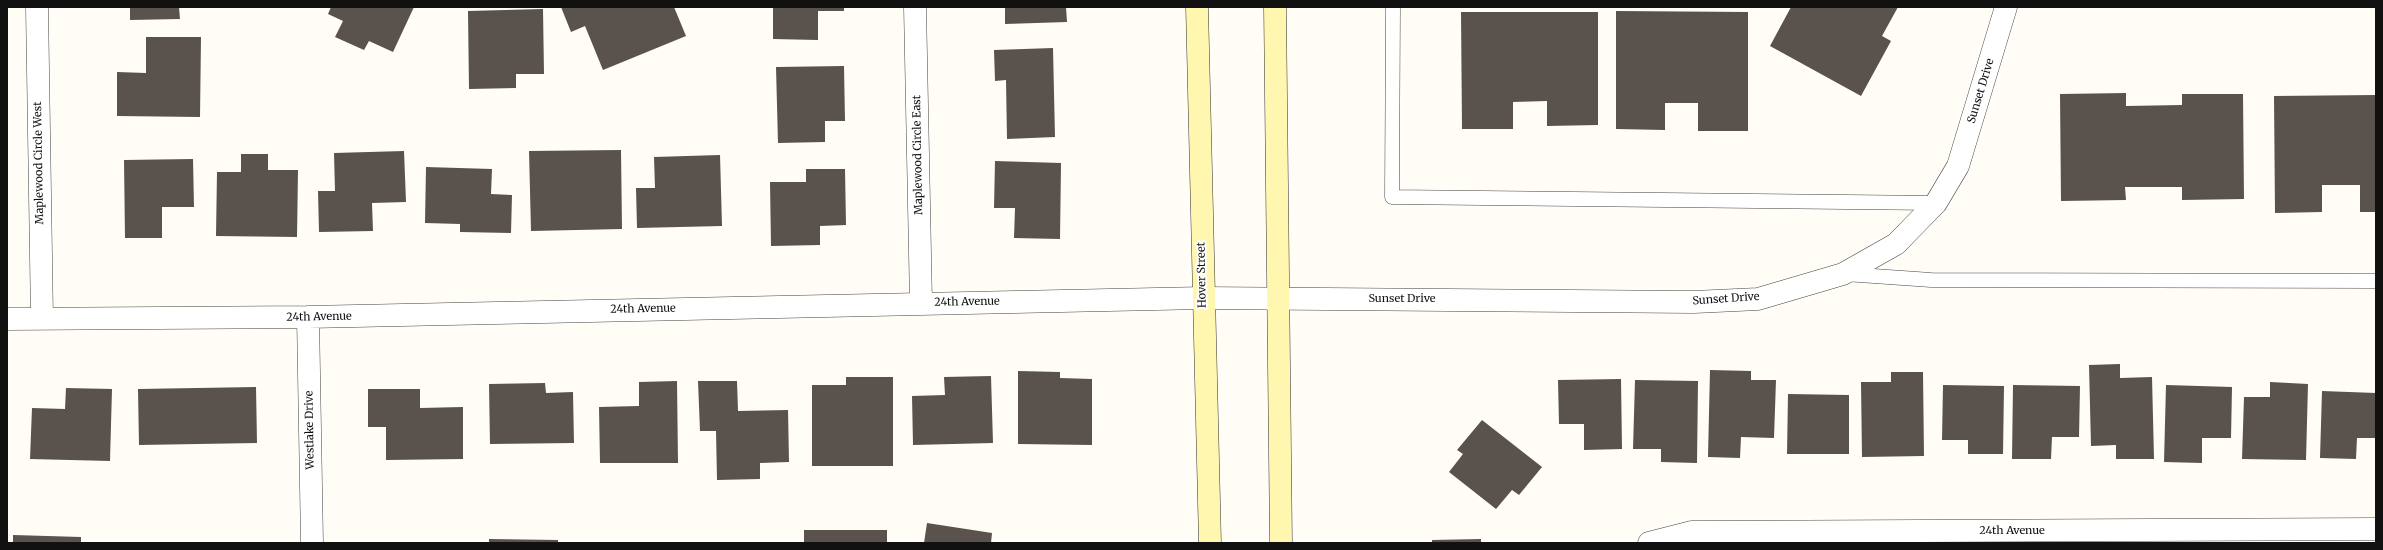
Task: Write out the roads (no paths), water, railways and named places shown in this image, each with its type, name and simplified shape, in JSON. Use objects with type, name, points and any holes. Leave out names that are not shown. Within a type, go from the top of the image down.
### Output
[{"type":"main road","name":"Hover Street","points":[[1197,7],[1210,543]]},
{"type":"main road","points":[[1275,7],[1281,543]]},
{"type":"street","name":"Maplewood Circle West","points":[[36,7],[42,319]]},
{"type":"street","name":"Maplewood Circle East","points":[[915,7],[921,303]]},
{"type":"street","name":"Sunset Drive","points":[[1279,298],[1686,302],[1758,299],[1843,274],[1896,244],[1936,203],[1958,166],[2006,7]]},
{"type":"street","name":"24th Avenue","points":[[7,319],[308,317],[921,303],[1279,298]]},
{"type":"street","name":"Westlake Drive","points":[[308,317],[312,543]]},
{"type":"street","name":"24th Avenue","points":[[1649,543],[1692,532],[2376,529]]},
{"type":"lane","points":[[1393,7],[1392,197],[1936,203]]},
{"type":"lane","points":[[1843,274],[1931,280],[2376,281]]}]
